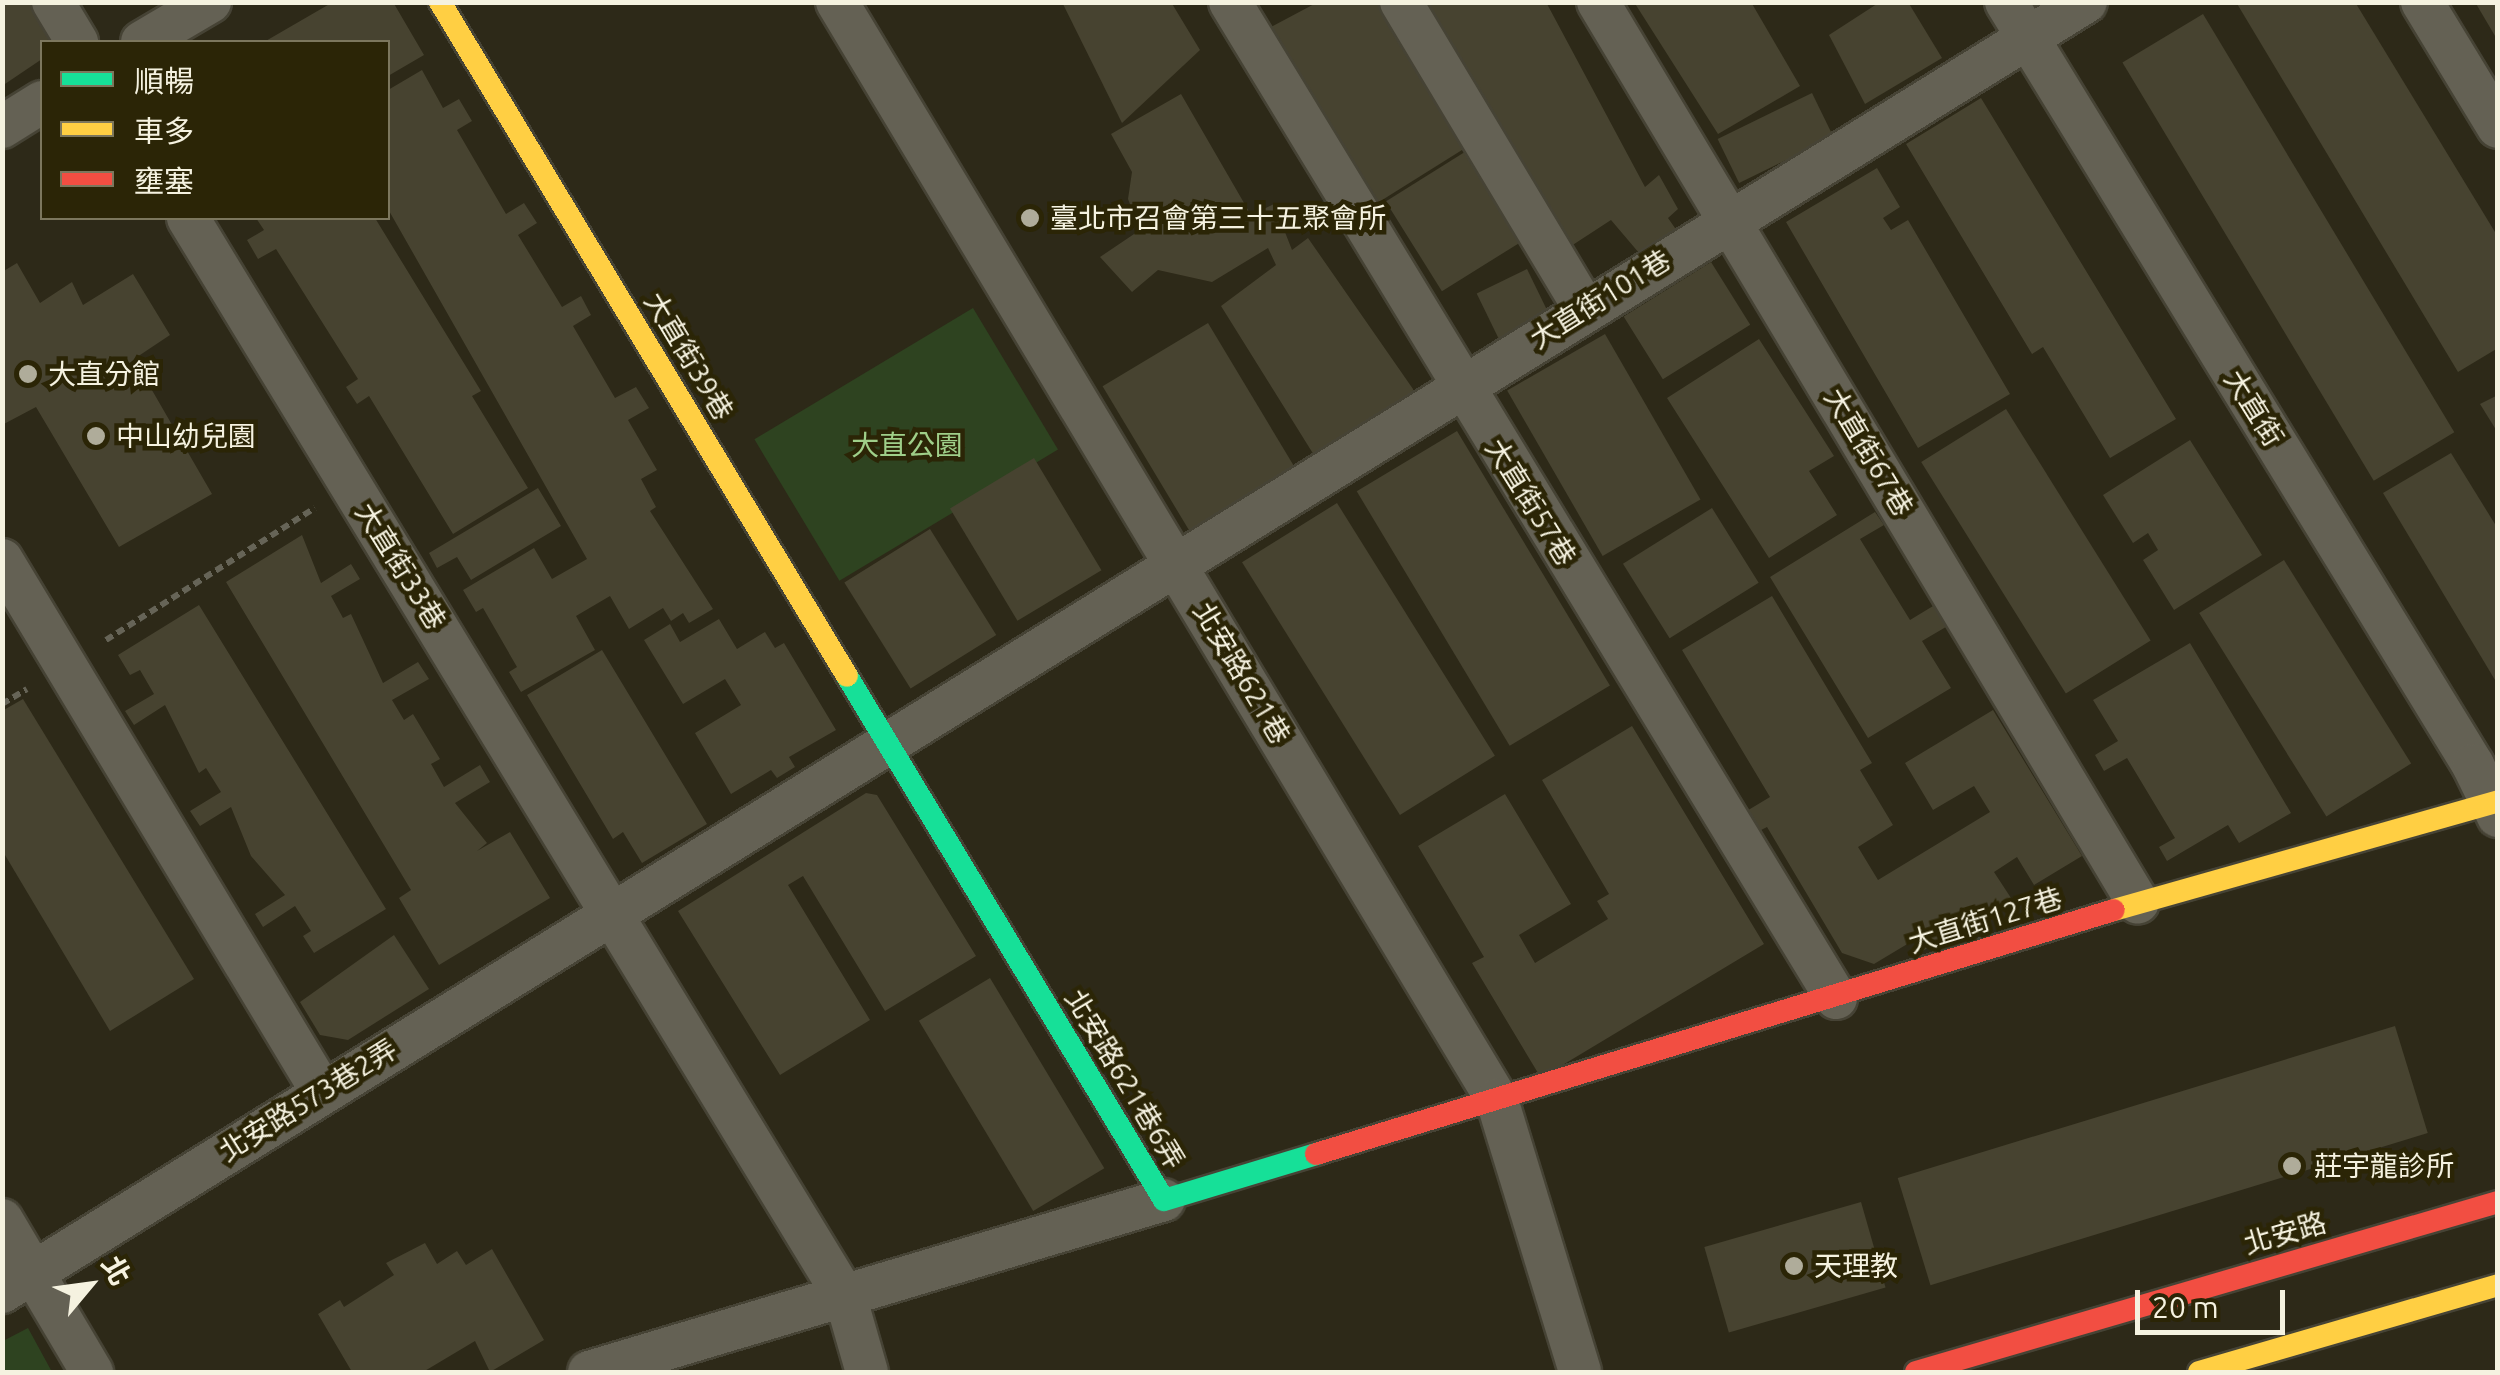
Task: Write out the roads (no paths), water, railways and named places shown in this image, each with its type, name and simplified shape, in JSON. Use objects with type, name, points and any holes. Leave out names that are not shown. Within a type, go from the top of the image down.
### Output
[{"type":"street","points":[[52,2],[77,40]]},
{"type":"street","points":[[145,40],[210,2]]},
{"type":"street","name":"大直街39巷","points":[[440,2],[886,741]]},
{"type":"street","name":"北安路621巷","points":[[838,2],[1498,1100],[1580,1372]]},
{"type":"street","name":"大直街57巷","points":[[1230,2],[1461,388],[1836,998]]},
{"type":"street","points":[[1401,2],[1584,308]]},
{"type":"street","name":"大直街67巷","points":[[1598,2],[2138,903]]},
{"type":"street","name":"大直街101巷","points":[[886,741],[1178,566],[1730,218],[2016,20],[2086,2]]},
{"type":"street","points":[[2422,2],[2498,126]]},
{"type":"street","name":"大直街","points":[[2016,20],[2496,807]]},
{"type":"street","points":[[2,127],[40,103]]},
{"type":"street","name":"大直街33巷","points":[[189,220],[617,912],[846,1299],[867,1372]]},
{"type":"street","points":[[2,560],[321,1090]]},
{"type":"street","name":"北安路573巷2弄","points":[[18,1282],[886,741]]},
{"type":"street","name":"北安路621巷6弄","points":[[886,741],[1164,1200],[1498,1100]]},
{"type":"street","name":"大直街127巷","points":[[1498,1100],[2138,903],[2496,807]]},
{"type":"street","points":[[590,1372],[846,1299],[1164,1200]]},
{"type":"street","name":"北安路","points":[[1916,1372],[2498,1202]]},
{"type":"street","points":[[2,1220],[18,1282],[92,1372]]},
{"type":"street","points":[[2199,1372],[2498,1285]]},
{"type":"place","name":"臺北市召會第三十五聚會所","points":[[1030,218]]},
{"type":"place","name":"大直分館","points":[[28,374]]},
{"type":"place","name":"中山幼兒園","points":[[96,436]]},
{"type":"place","name":"莊宇龍診所","points":[[2292,1166]]},
{"type":"place","name":"天理教","points":[[1794,1266]]},
{"type":"park label","name":"大直公園","points":[[907,445]]}]
